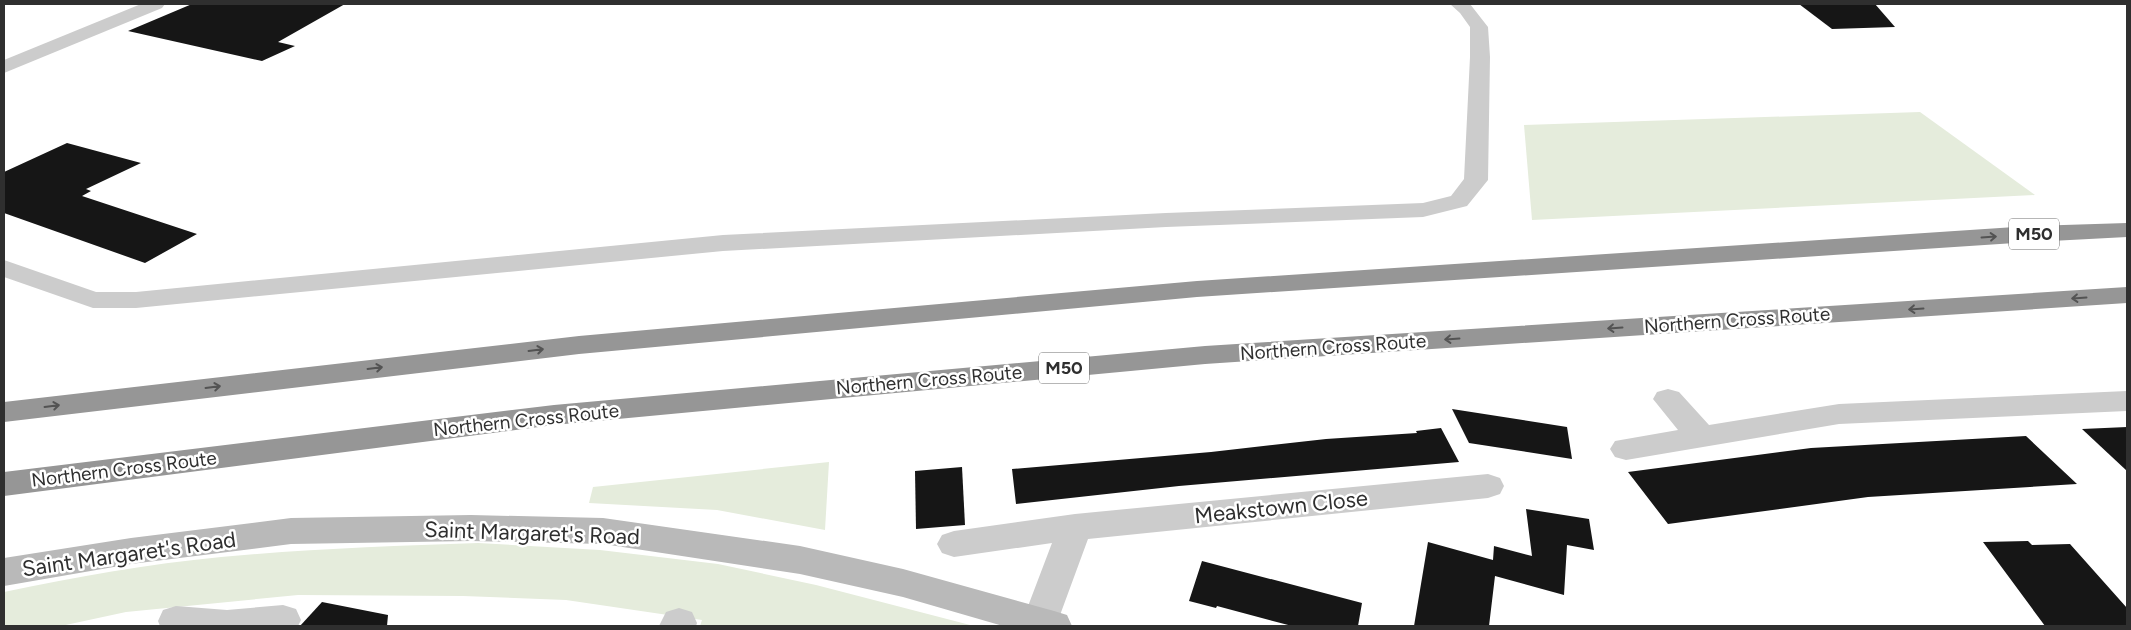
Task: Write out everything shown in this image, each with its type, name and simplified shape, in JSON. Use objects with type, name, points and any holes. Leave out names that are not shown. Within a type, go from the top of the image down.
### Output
[{"type":"highway","name":"M50","points":[[4,412],[579,345],[1196,289],[2030,234],[2127,230]]},
{"type":"highway","name":"Northern Cross Route","points":[[4,484],[554,415],[1185,357],[2127,295]]},
{"type":"main road","name":"Saint Margaret's Road","points":[[4,572],[131,551],[291,531],[471,528],[603,531],[800,560],[903,583],[1047,624]]},
{"type":"street","points":[[4,67],[156,4]]},
{"type":"street","points":[[4,268],[93,300],[136,300],[723,244],[1176,220],[1423,210],[1460,201],[1476,180],[1480,56],[1479,27],[1466,9],[1459,4]]},
{"type":"street","points":[[1668,399],[1701,436]]},
{"type":"street","points":[[1626,449],[1839,414],[2127,401]]},
{"type":"street","name":"Meakstown Close","points":[[954,544],[1075,527],[1488,486]]},
{"type":"street","points":[[1047,624],[1075,527]]},
{"type":"street","points":[[176,621],[227,626],[283,620]]},
{"type":"green space","points":[[1920,112],[2035,195],[1532,220],[1524,125]]},
{"type":"green space","points":[[829,462],[825,530],[717,510],[589,503],[593,487]]},
{"type":"green space","points":[[478,543],[600,550],[718,564],[816,585],[974,626],[700,626],[702,620],[566,600],[463,596],[298,595],[126,612],[61,626],[4,626],[4,592],[85,576],[166,563],[253,554]]},
{"type":"building","points":[[192,4],[345,4],[278,42],[295,46],[262,61],[128,31]]},
{"type":"building","points":[[1799,4],[1875,4],[1895,27],[1832,29]]},
{"type":"building","points":[[67,143],[141,163],[86,189],[91,191],[82,196],[197,234],[145,263],[4,213],[4,172]]},
{"type":"building","points":[[1452,409],[1567,427],[1572,459],[1469,443]]},
{"type":"building","points":[[2127,427],[2127,471],[2082,429]]},
{"type":"building","points":[[1441,428],[1459,462],[1179,486],[1016,504],[1012,469],[1211,452],[1326,439],[1417,433],[1416,431]]},
{"type":"building","points":[[2026,436],[2077,484],[1868,497],[1668,524],[1628,472],[1811,448]]},
{"type":"building","points":[[962,467],[965,525],[916,529],[915,471]]},
{"type":"building","points":[[1526,509],[1589,519],[1594,550],[1567,545],[1564,595],[1495,576],[1489,626],[1414,626],[1428,542],[1493,560],[1494,546],[1532,556]]},
{"type":"building","points":[[2028,541],[2032,545],[2070,544],[2127,608],[2127,626],[2045,626],[1983,542]]},
{"type":"building","points":[[1202,561],[1362,603],[1358,626],[1292,626],[1217,606],[1216,608],[1189,601]]},
{"type":"building","points":[[322,602],[388,615],[387,626],[300,626]]}]
